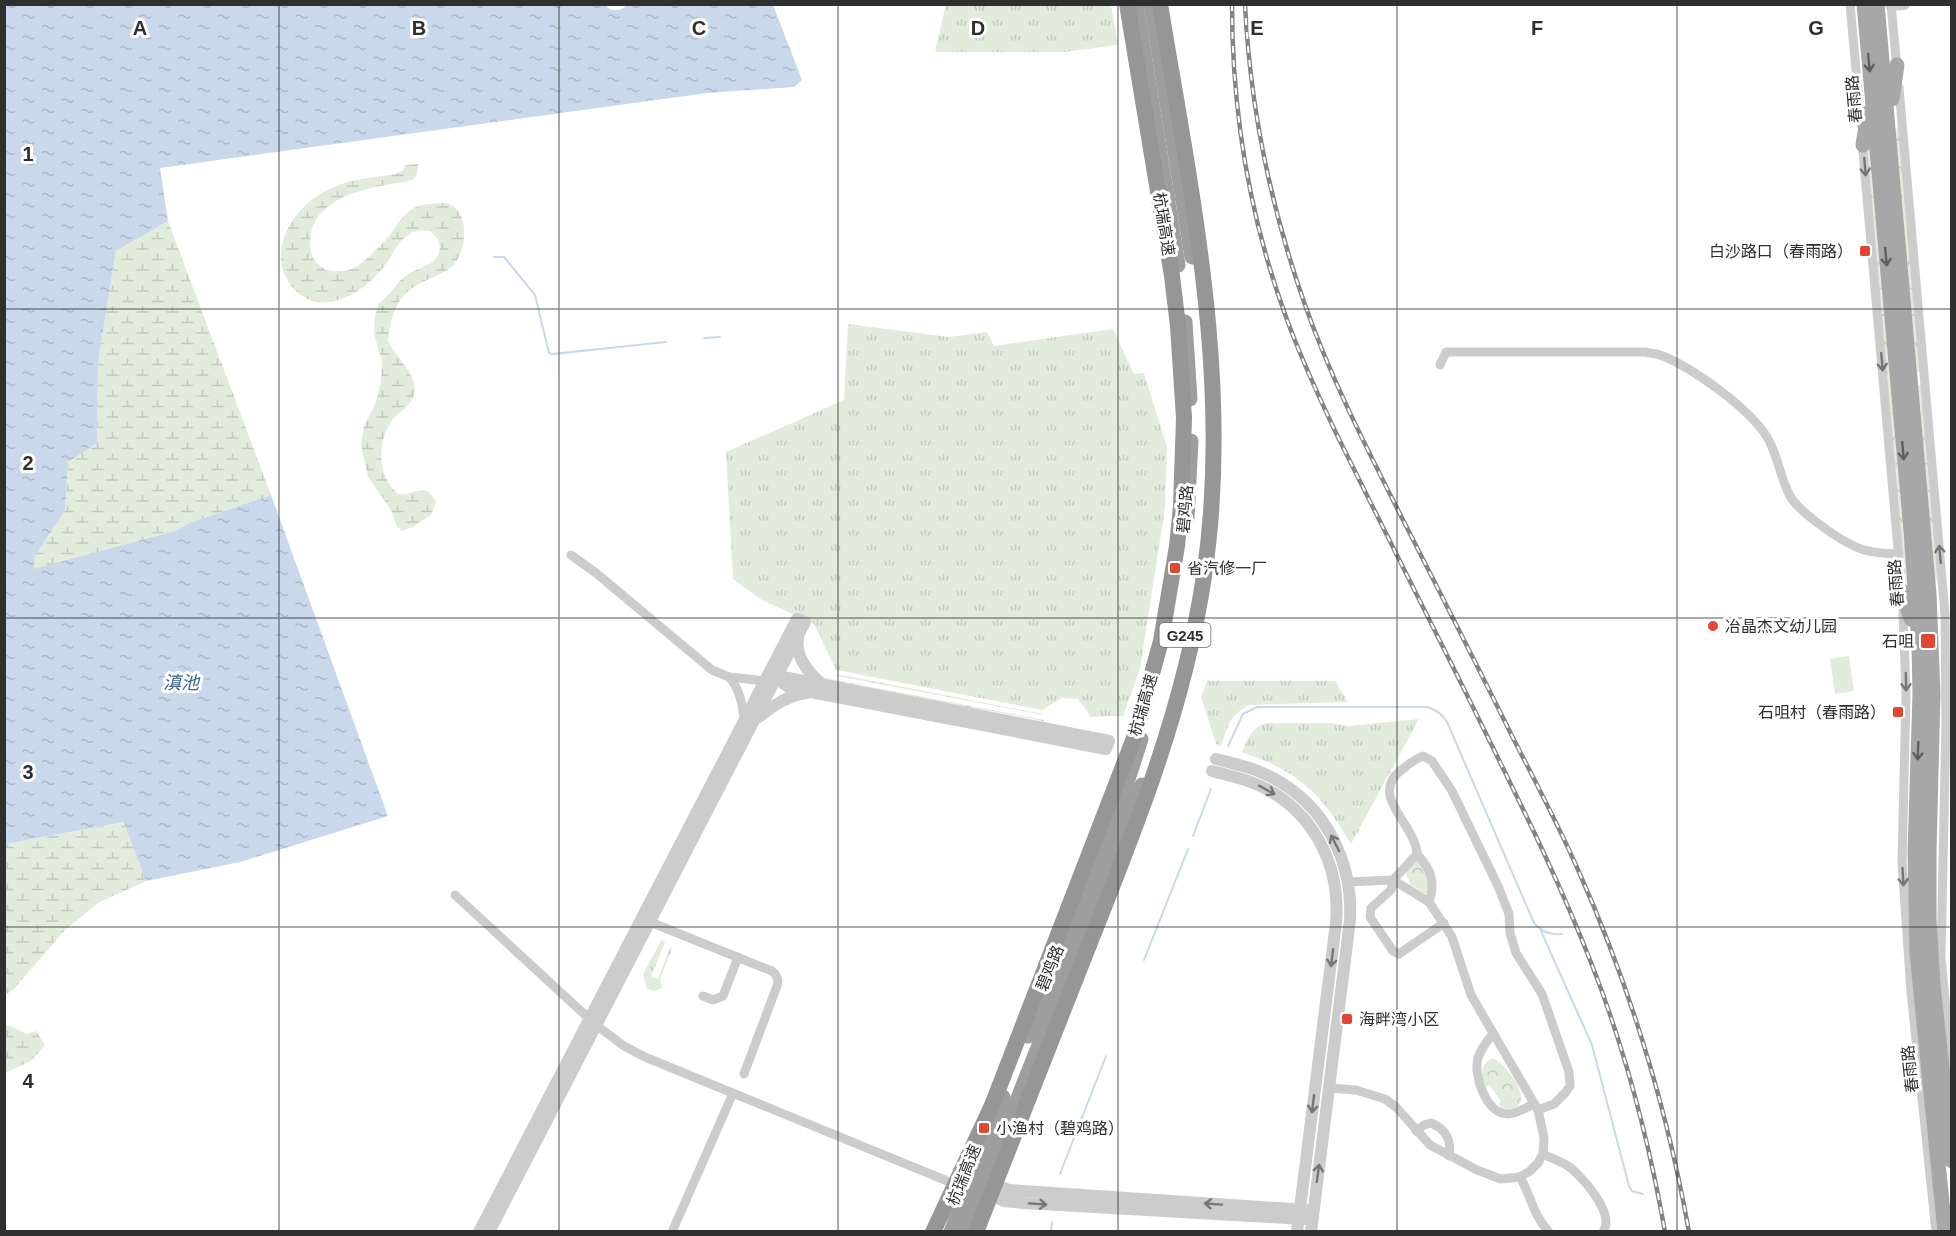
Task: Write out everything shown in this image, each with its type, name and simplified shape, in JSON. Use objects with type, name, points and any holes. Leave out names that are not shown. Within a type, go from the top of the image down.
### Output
[{"type":"highway","name":"杭瑞高速","points":[[942,1232],[1134,738],[1161,641],[1177,546],[1181,506],[1184,418],[1178,326],[1172,276],[1127,4]]},
{"type":"highway","name":"碧鸡路","points":[[965,1232],[978,1187],[1133,765],[1167,646],[1181,573],[1190,499],[1189,364],[1175,244],[1136,4]]},
{"type":"highway","name":"碧鸡路","points":[[951,1232],[978,1187],[1151,759],[1182,649],[1197,564],[1205,498],[1204,362],[1191,248],[1151,4]]},
{"type":"highway","name":"杭瑞高速","points":[[976,1232],[1154,776],[1175,709],[1199,609],[1212,507],[1214,406],[1211,349],[1197,228],[1160,4]]},
{"type":"highway","points":[[988,1232],[1089,945]]},
{"type":"highway","points":[[933,1232],[993,1103]]},
{"type":"main road","name":"春雨路","points":[[1864,4],[1919,644],[1915,853],[1917,953],[1945,1232]]},
{"type":"main road","name":"春雨路","points":[[1886,5],[1888,126],[1930,605],[1933,694],[1929,919],[1933,985],[1952,1161]]},
{"type":"main road","points":[[1888,126],[1897,65]]},
{"type":"main road","points":[[1863,145],[1871,89]]},
{"type":"main road","points":[[1902,591],[1919,644]]},
{"type":"street","points":[[1850,4],[1902,591],[1906,685],[1902,862],[1911,992],[1936,1232]]},
{"type":"street","points":[[1904,4],[1886,5],[1897,65],[1945,614],[1946,722],[1941,957],[1951,1073]]},
{"type":"street","points":[[1440,365],[1446,352],[1645,352],[1663,357],[1707,382],[1743,410],[1761,429],[1768,438],[1789,496],[1803,513],[1853,546],[1874,552],[1899,554]]},
{"type":"street","points":[[571,555],[596,573],[712,670],[729,677],[765,681]]},
{"type":"street","points":[[479,1232],[593,1022],[750,720],[778,676],[805,622],[797,620],[775,661],[759,693],[750,720],[650,922],[593,1022],[489,1232]]},
{"type":"street","points":[[798,636],[797,645],[803,663],[816,679],[818,689]]},
{"type":"street","points":[[775,661],[778,676]]},
{"type":"street","points":[[750,720],[791,697],[818,689],[1109,741],[1106,749],[818,689],[778,676],[759,693]]},
{"type":"street","points":[[729,677],[738,690],[750,720]]},
{"type":"street","points":[[1429,902],[1432,893],[1432,879],[1426,863],[1417,854],[1414,840],[1392,802],[1389,788],[1394,776],[1416,758],[1423,756],[1432,761],[1452,791],[1498,886],[1509,914],[1510,933],[1516,952],[1542,994],[1569,1072],[1570,1086],[1566,1092],[1554,1104],[1514,1113],[1507,1114],[1494,1108],[1483,1092],[1477,1070],[1478,1057],[1493,1034]]},
{"type":"street","points":[[455,895],[593,1022],[624,1046],[733,1093],[978,1187],[1004,1201],[1313,1221],[1350,920],[1348,882],[1342,856],[1330,832],[1305,800],[1272,777],[1247,767],[1214,765],[1258,785],[1278,796],[1296,810],[1311,827],[1323,847],[1334,878],[1337,900],[1298,1220]]},
{"type":"street","points":[[1417,854],[1393,880],[1391,890],[1374,903],[1370,913],[1372,921],[1393,951],[1399,954],[1444,923]]},
{"type":"street","points":[[1330,1088],[1356,1090],[1385,1099],[1396,1107],[1430,1145],[1477,1170],[1501,1179],[1520,1177],[1538,1163],[1543,1154],[1544,1138],[1536,1107],[1471,995],[1456,946],[1444,923],[1429,902],[1393,880],[1348,882]]},
{"type":"street","points":[[650,922],[776,974],[778,982],[744,1074]]},
{"type":"street","points":[[703,996],[713,1000],[723,996],[738,957]]},
{"type":"street","points":[[672,1232],[733,1093]]},
{"type":"street","points":[[1416,1131],[1424,1125],[1431,1124],[1444,1131],[1451,1147],[1449,1156]]},
{"type":"street","points":[[1543,1154],[1570,1167],[1591,1190],[1604,1211],[1607,1222],[1603,1232]]},
{"type":"street","points":[[1520,1177],[1528,1190],[1534,1213],[1549,1232]]},
{"type":"green space","points":[[946,4],[1111,5],[1118,45],[1064,52],[935,52]]},
{"type":"green space","points":[[1900,128],[1922,371],[1917,372],[1895,129]]},
{"type":"green space","points":[[1868,146],[1870,146],[1909,595],[1904,580],[1867,167]]},
{"type":"green space","points":[[418,164],[417,175],[412,180],[360,191],[326,208],[312,227],[310,240],[312,254],[322,268],[346,271],[356,267],[371,255],[388,238],[403,217],[412,209],[422,205],[447,203],[456,209],[464,224],[463,244],[456,261],[445,272],[407,292],[397,306],[389,331],[388,341],[408,370],[415,389],[412,400],[394,418],[386,431],[381,460],[383,469],[391,487],[398,494],[428,492],[436,502],[431,515],[413,527],[402,531],[396,525],[391,510],[368,477],[361,445],[364,426],[376,402],[381,381],[382,362],[374,334],[375,315],[379,303],[401,279],[436,259],[439,251],[438,239],[430,231],[410,233],[401,241],[380,272],[365,286],[347,297],[327,302],[311,300],[294,289],[286,277],[281,253],[288,228],[295,217],[314,198],[333,187],[396,174],[406,165]]},
{"type":"green space","points":[[168,221],[271,495],[189,523],[175,531],[34,570],[34,558],[65,510],[68,461],[97,443],[98,362],[116,251]]},
{"type":"green space","points":[[848,324],[949,337],[987,332],[994,346],[1113,329],[1134,374],[1144,373],[1167,447],[1165,508],[1140,669],[1123,716],[1091,717],[1078,699],[1062,698],[1042,710],[836,670],[814,624],[762,600],[733,579],[726,452],[844,400]]},
{"type":"green space","points":[[1923,384],[1939,579],[1935,580],[1918,385]]},
{"type":"green space","points":[[1849,656],[1854,691],[1835,694],[1830,659]]},
{"type":"green space","points":[[837,674],[1043,714],[1043,715],[837,676]]},
{"type":"green space","points":[[825,678],[1044,720],[1044,721],[825,681]]},
{"type":"green space","points":[[1207,681],[1335,681],[1348,702],[1249,705],[1234,717],[1221,746],[1216,744],[1201,697]]},
{"type":"green space","points":[[1419,719],[1351,844],[1329,811],[1307,786],[1279,768],[1242,752],[1253,731],[1266,723],[1330,723],[1348,726]]},
{"type":"green space","points":[[125,822],[146,881],[98,903],[66,929],[13,990],[5,995],[5,844]]},
{"type":"green space","points":[[1417,861],[1422,863],[1429,876],[1425,894],[1410,884],[1406,873],[1411,864]]},
{"type":"green space","points":[[662,939],[665,942],[651,977],[658,979],[670,947],[672,949],[660,979],[662,988],[654,991],[647,989],[643,974]]},
{"type":"green space","points":[[5,1024],[27,1034],[36,1031],[45,1045],[31,1061],[5,1073]]},
{"type":"green space","points":[[1493,1058],[1499,1061],[1517,1084],[1521,1100],[1518,1106],[1502,1108],[1498,1104],[1501,1101],[1489,1085],[1485,1088],[1483,1067]]},
{"type":"water","name":"滇池","points":[[604,4],[611,10],[620,10],[629,4],[773,5],[802,80],[794,87],[707,93],[160,168],[168,221],[116,251],[98,362],[97,443],[68,462],[65,510],[34,558],[34,569],[175,531],[189,523],[271,495],[388,816],[240,862],[146,881],[124,822],[5,844],[5,5]]},
{"type":"waterway","points":[[494,257],[504,257],[535,295],[549,353],[666,342]]},
{"type":"waterway","points":[[704,338],[720,337]]},
{"type":"waterway","points":[[1228,746],[1243,714],[1257,707],[1427,707],[1436,711],[1447,722],[1534,923],[1546,932],[1562,934]]},
{"type":"waterway","points":[[1193,836],[1211,789]]},
{"type":"waterway","points":[[1144,960],[1188,849]]},
{"type":"waterway","points":[[1541,931],[1592,1045],[1629,1186],[1632,1191],[1643,1194]]},
{"type":"waterway","points":[[1060,1174],[1106,1056]]},
{"type":"waterway","points":[[1051,1232],[1052,1222]]},
{"type":"railway","points":[[1232,4],[1235,84],[1245,163],[1262,241],[1286,317],[1303,361],[1336,433],[1516,794],[1578,930],[1604,997],[1625,1063],[1644,1130],[1665,1232]]},
{"type":"railway","points":[[1245,4],[1252,80],[1264,155],[1281,229],[1304,302],[1324,355],[1360,434],[1555,821],[1597,915],[1615,959],[1645,1049],[1670,1140],[1689,1232]]},
{"type":"place","name":"白沙路口（春雨路）","points":[[1865,251]]},
{"type":"place","name":"省汽修一厂","points":[[1175,568]]},
{"type":"place","name":"冶晶杰文幼儿园","points":[[1713,626]]},
{"type":"place","name":"石咀","points":[[1928,641]]},
{"type":"place","name":"石咀村（春雨路）","points":[[1898,712]]},
{"type":"place","name":"海畔湾小区","points":[[1347,1019]]},
{"type":"place","name":"小渔村（碧鸡路）","points":[[984,1128]]}]
